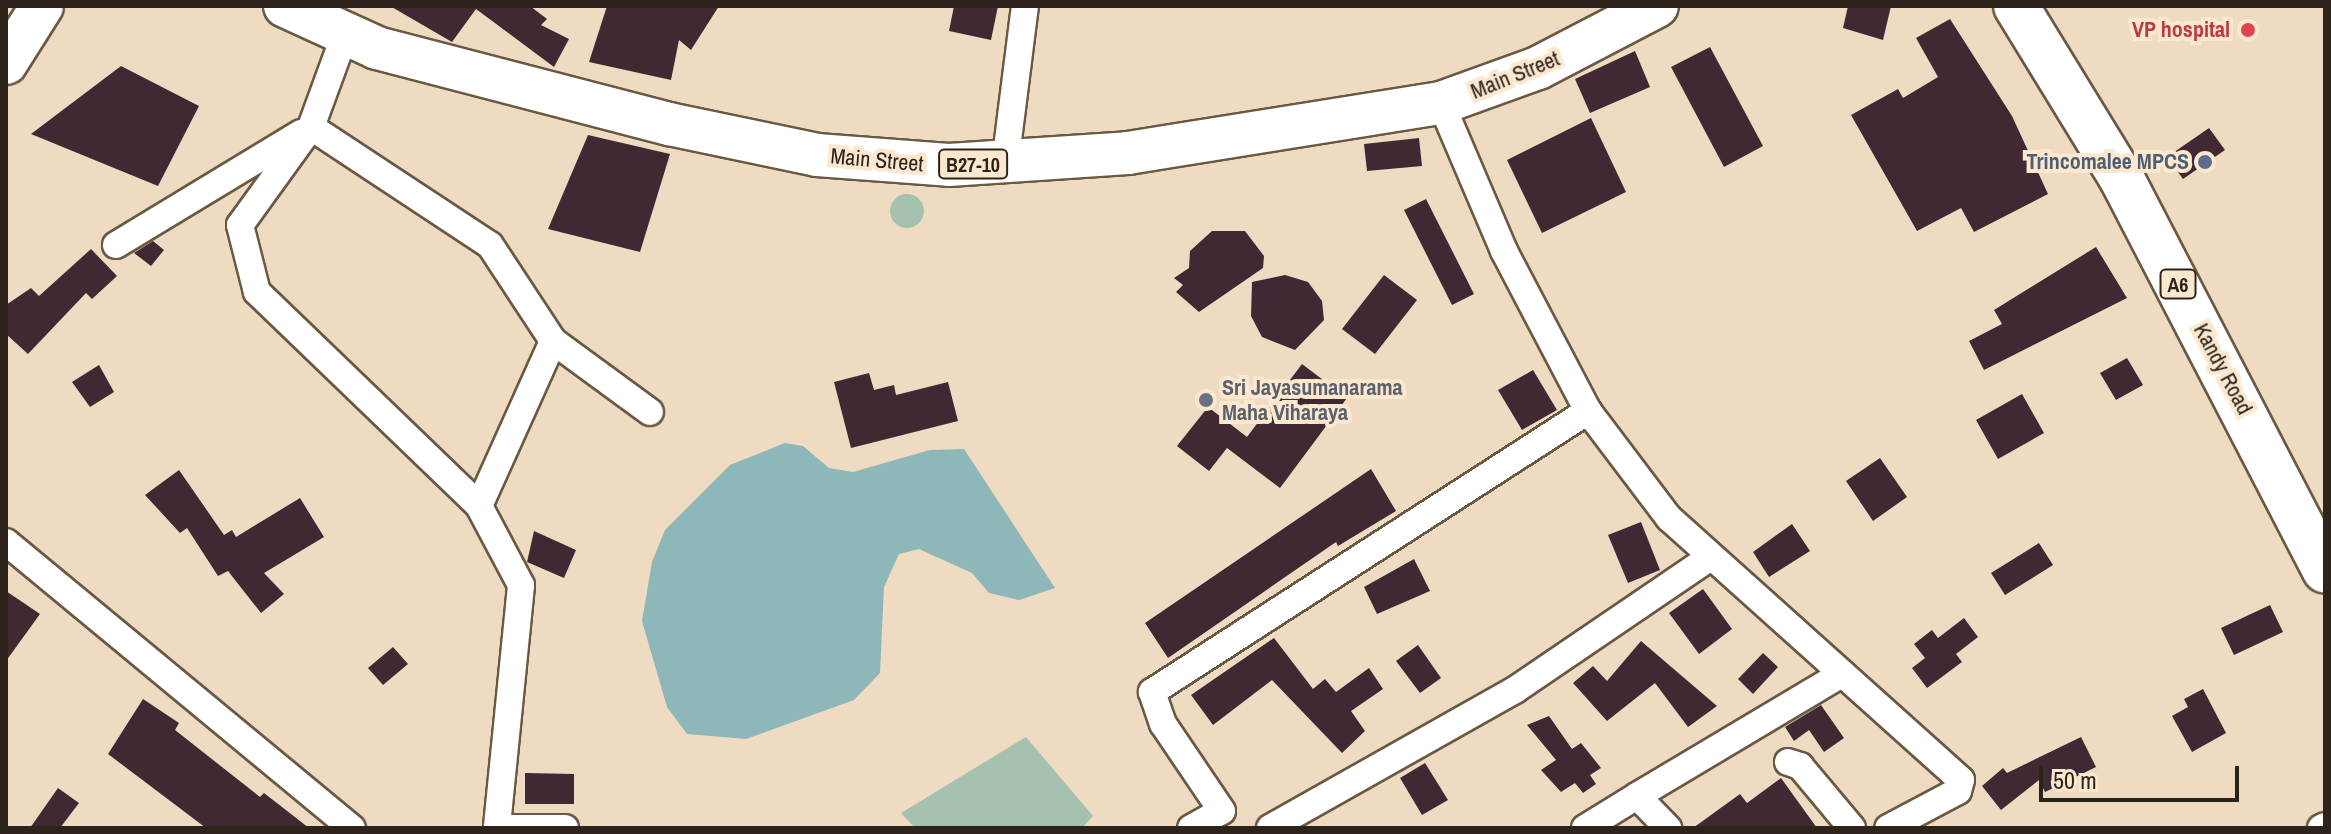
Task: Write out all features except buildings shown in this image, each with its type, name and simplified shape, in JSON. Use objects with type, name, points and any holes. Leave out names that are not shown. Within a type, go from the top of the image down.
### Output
[{"type":"highway","name":"Kandy Road","points":[[2016,6],[2122,179],[2325,570]]},
{"type":"main road","name":"Main Street","points":[[285,6],[344,37],[773,146],[908,164],[1005,164],[1155,149],[1441,103],[1538,68],[1657,6]]},
{"type":"street","points":[[1005,164],[1025,6]]},
{"type":"street","points":[[344,37],[311,127],[240,225],[257,292],[479,506],[521,585],[497,827],[565,828]]},
{"type":"street","points":[[1441,103],[1504,251],[1588,411],[1669,518],[1709,558],[1961,780],[1958,791],[1888,828]]},
{"type":"street","points":[[116,245],[311,127]]},
{"type":"street","points":[[311,127],[490,245],[553,341],[650,412]]},
{"type":"street","points":[[479,506],[553,341]]},
{"type":"street","points":[[1191,828],[1229,819],[1163,724],[1152,692],[1588,411]]},
{"type":"street","points":[[6,542],[352,828]]},
{"type":"street","points":[[1270,828],[1515,690],[1709,558]]},
{"type":"street","points":[[1585,828],[1842,674]]},
{"type":"street","points":[[1788,762],[1800,766],[1852,828]]},
{"type":"street","points":[[1637,796],[1668,828]]},
{"type":"green space","points":[[907,194],[919,199],[924,211],[919,223],[907,228],[895,223],[890,211],[895,199]]},
{"type":"green space","points":[[1026,737],[1093,816],[1082,828],[915,828],[901,813]]},
{"type":"water","points":[[785,443],[803,446],[829,468],[853,472],[930,450],[964,449],[1055,588],[1019,600],[989,593],[972,573],[919,549],[899,554],[884,587],[880,673],[854,700],[746,739],[687,734],[667,707],[642,621],[652,562],[665,530],[730,465]]},
{"type":"place","name":"VP hospital","points":[[2248,30]]},
{"type":"place","name":"Trincomalee MPCS","points":[[2205,162]]},
{"type":"place","name":"Sri Jayasumanarama Maha Viharaya","points":[[1206,400]]}]
